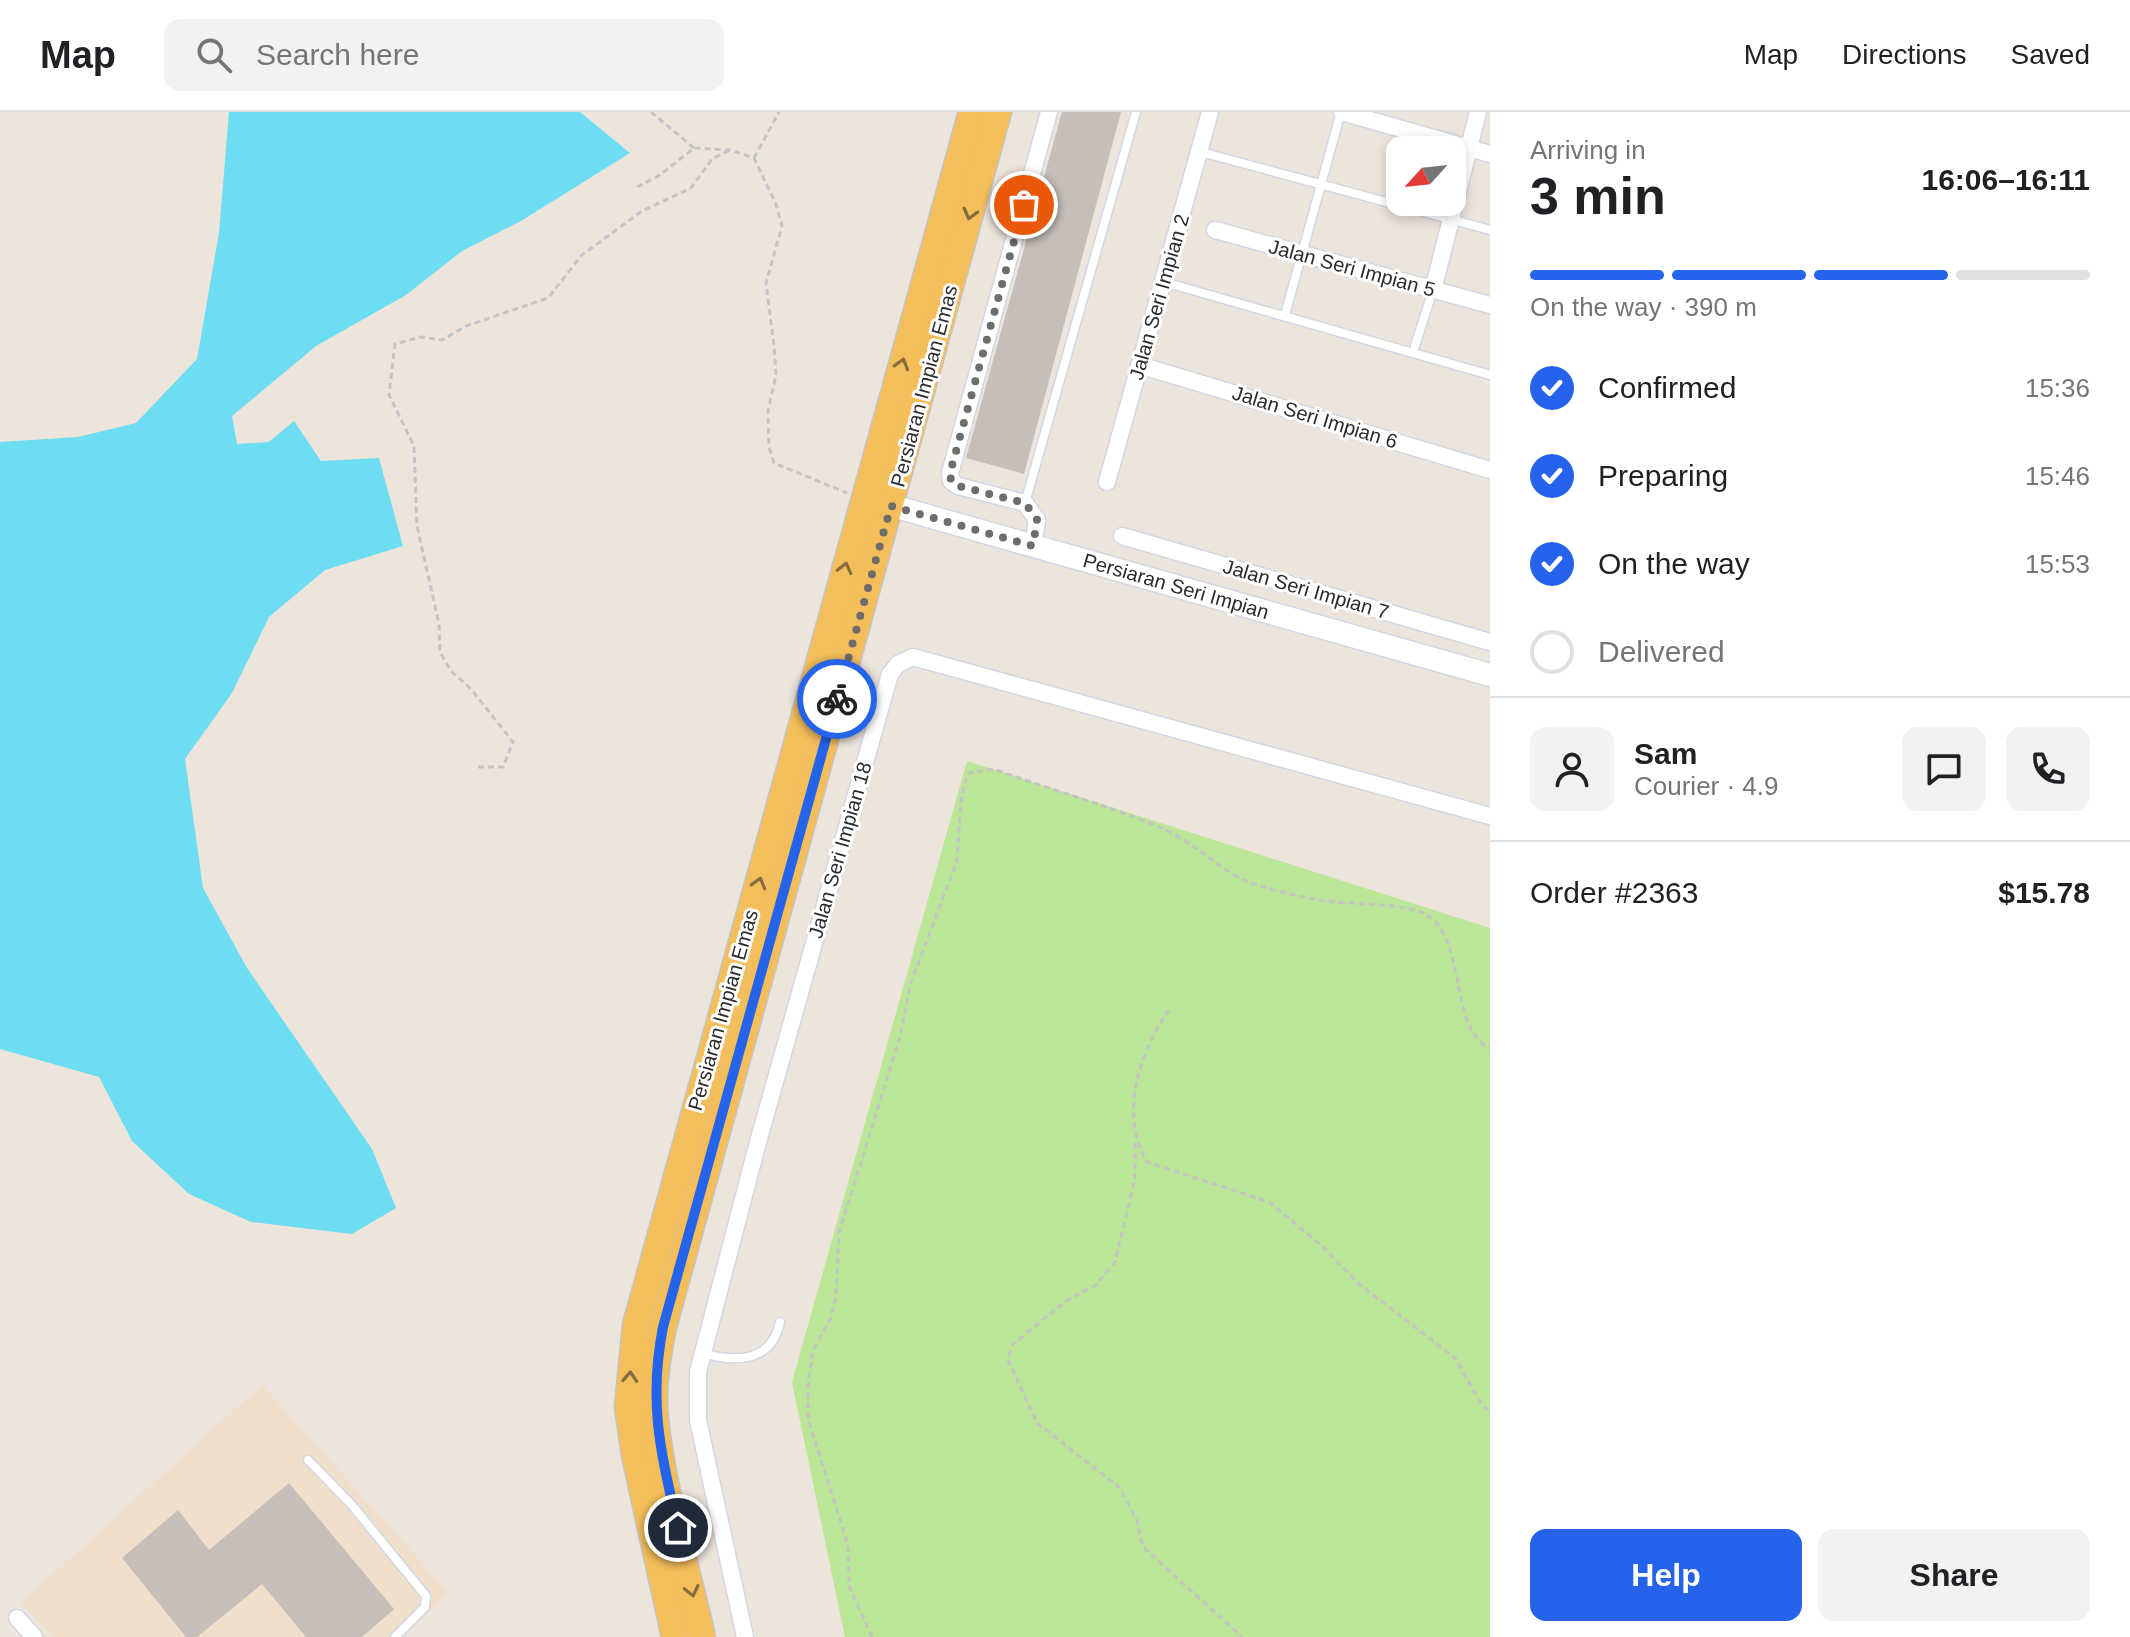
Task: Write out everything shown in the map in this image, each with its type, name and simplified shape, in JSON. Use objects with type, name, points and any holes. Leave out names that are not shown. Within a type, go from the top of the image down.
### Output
[{"type":"main road","name":"Persiaran Impian Emas","points":[[675,1637],[635,1455],[628,1407],[636,1325],[972,112]]},
{"type":"main road","name":"Persiaran Impian Emas","points":[[702,1637],[660,1446],[654,1406],[655,1368],[663,1327],[998,112]]},
{"type":"street","points":[[1033,546],[1037,520],[1025,503],[958,486],[951,481],[950,473],[1049,112]]},
{"type":"street","name":"Jalan Seri Impian 2","points":[[1107,482],[1210,112]]},
{"type":"street","points":[[1341,112],[1490,154]]},
{"type":"street","points":[[1433,290],[1478,112]]},
{"type":"street","name":"Jalan Seri Impian 5","points":[[1215,230],[1490,305]]},
{"type":"street","name":"Jalan Seri Impian 6","points":[[1139,365],[1490,470]]},
{"type":"street","name":"Persiaran Seri Impian","points":[[863,498],[1490,675]]},
{"type":"street","name":"Jalan Seri Impian 7","points":[[1122,536],[1490,642]]},
{"type":"street","name":"Jalan Seri Impian 18","points":[[745,1637],[695,1396],[703,1353],[758,1142],[885,689],[890,674],[898,664],[913,657],[1490,816]]},
{"type":"street","points":[[17,1618],[34,1637]]},
{"type":"lane","points":[[1025,503],[1136,112]]},
{"type":"lane","points":[[1285,315],[1341,112]]},
{"type":"lane","points":[[1201,152],[1490,230]]},
{"type":"lane","points":[[1164,282],[1490,375]]},
{"type":"lane","points":[[1413,352],[1433,290]]},
{"type":"lane","points":[[703,1353],[746,1360],[765,1350],[777,1337],[780,1322]]},
{"type":"lane","points":[[308,1460],[351,1504],[423,1589],[427,1599],[425,1607],[395,1637]]},
{"type":"path","points":[[651,112],[694,148],[730,150],[754,158],[776,204],[782,226],[766,283],[776,375],[768,411],[774,463],[863,498]]},
{"type":"path","points":[[754,158],[779,112]]},
{"type":"path","points":[[637,187],[660,175],[694,148]]},
{"type":"path","points":[[478,767],[503,767],[513,742],[471,689],[451,671],[440,652],[439,624],[417,526],[414,446],[389,395],[395,344],[421,337],[442,340],[466,326],[548,298],[582,255],[642,211],[691,188],[712,159],[730,150]]},
{"type":"path","points":[[872,1637],[849,1586],[848,1545],[808,1419],[808,1386],[813,1350],[830,1320],[836,1297],[839,1233],[900,1037],[911,982],[957,861],[961,799],[968,773],[994,769],[1167,831],[1256,886],[1320,900],[1399,908],[1428,915],[1445,937],[1455,961],[1456,983],[1468,1020],[1484,1045],[1490,1048]]},
{"type":"path","points":[[1169,1010],[1153,1032],[1143,1061],[1132,1117],[1135,1179],[1115,1262],[1096,1285],[1067,1300],[1012,1345],[1008,1360],[1037,1423],[1120,1488],[1137,1521],[1143,1547],[1242,1637]]},
{"type":"path","points":[[1135,1143],[1147,1162],[1269,1202],[1321,1245],[1359,1284],[1455,1358],[1482,1405],[1490,1412]]},
{"type":"shaded area","points":[[262,1385],[449,1593],[401,1637],[52,1637],[21,1603]]},
{"type":"green space","points":[[967,761],[1490,928],[1490,1637],[845,1637],[792,1382]]},
{"type":"water","points":[[229,112],[580,112],[630,153],[521,221],[462,251],[406,295],[316,346],[232,416],[237,444],[269,442],[294,421],[321,461],[379,458],[403,546],[325,570],[269,617],[232,693],[185,759],[203,888],[247,968],[372,1149],[396,1208],[352,1234],[251,1222],[189,1194],[132,1141],[99,1077],[0,1049],[0,442],[78,437],[136,423],[197,359],[219,233]]},
{"type":"building","points":[[1062,112],[1121,112],[1024,474],[966,458]]},
{"type":"building","points":[[289,1483],[394,1609],[362,1637],[306,1637],[262,1584],[197,1637],[186,1637],[122,1558],[178,1510],[209,1550]]},
{"type":"way so far","points":[[837,699],[891,506],[1033,546],[1037,520],[1025,503],[958,486],[951,481],[950,473],[1024,205]]},
{"type":"route","points":[[678,1528],[654,1406],[655,1368],[663,1327],[837,699]]}]
